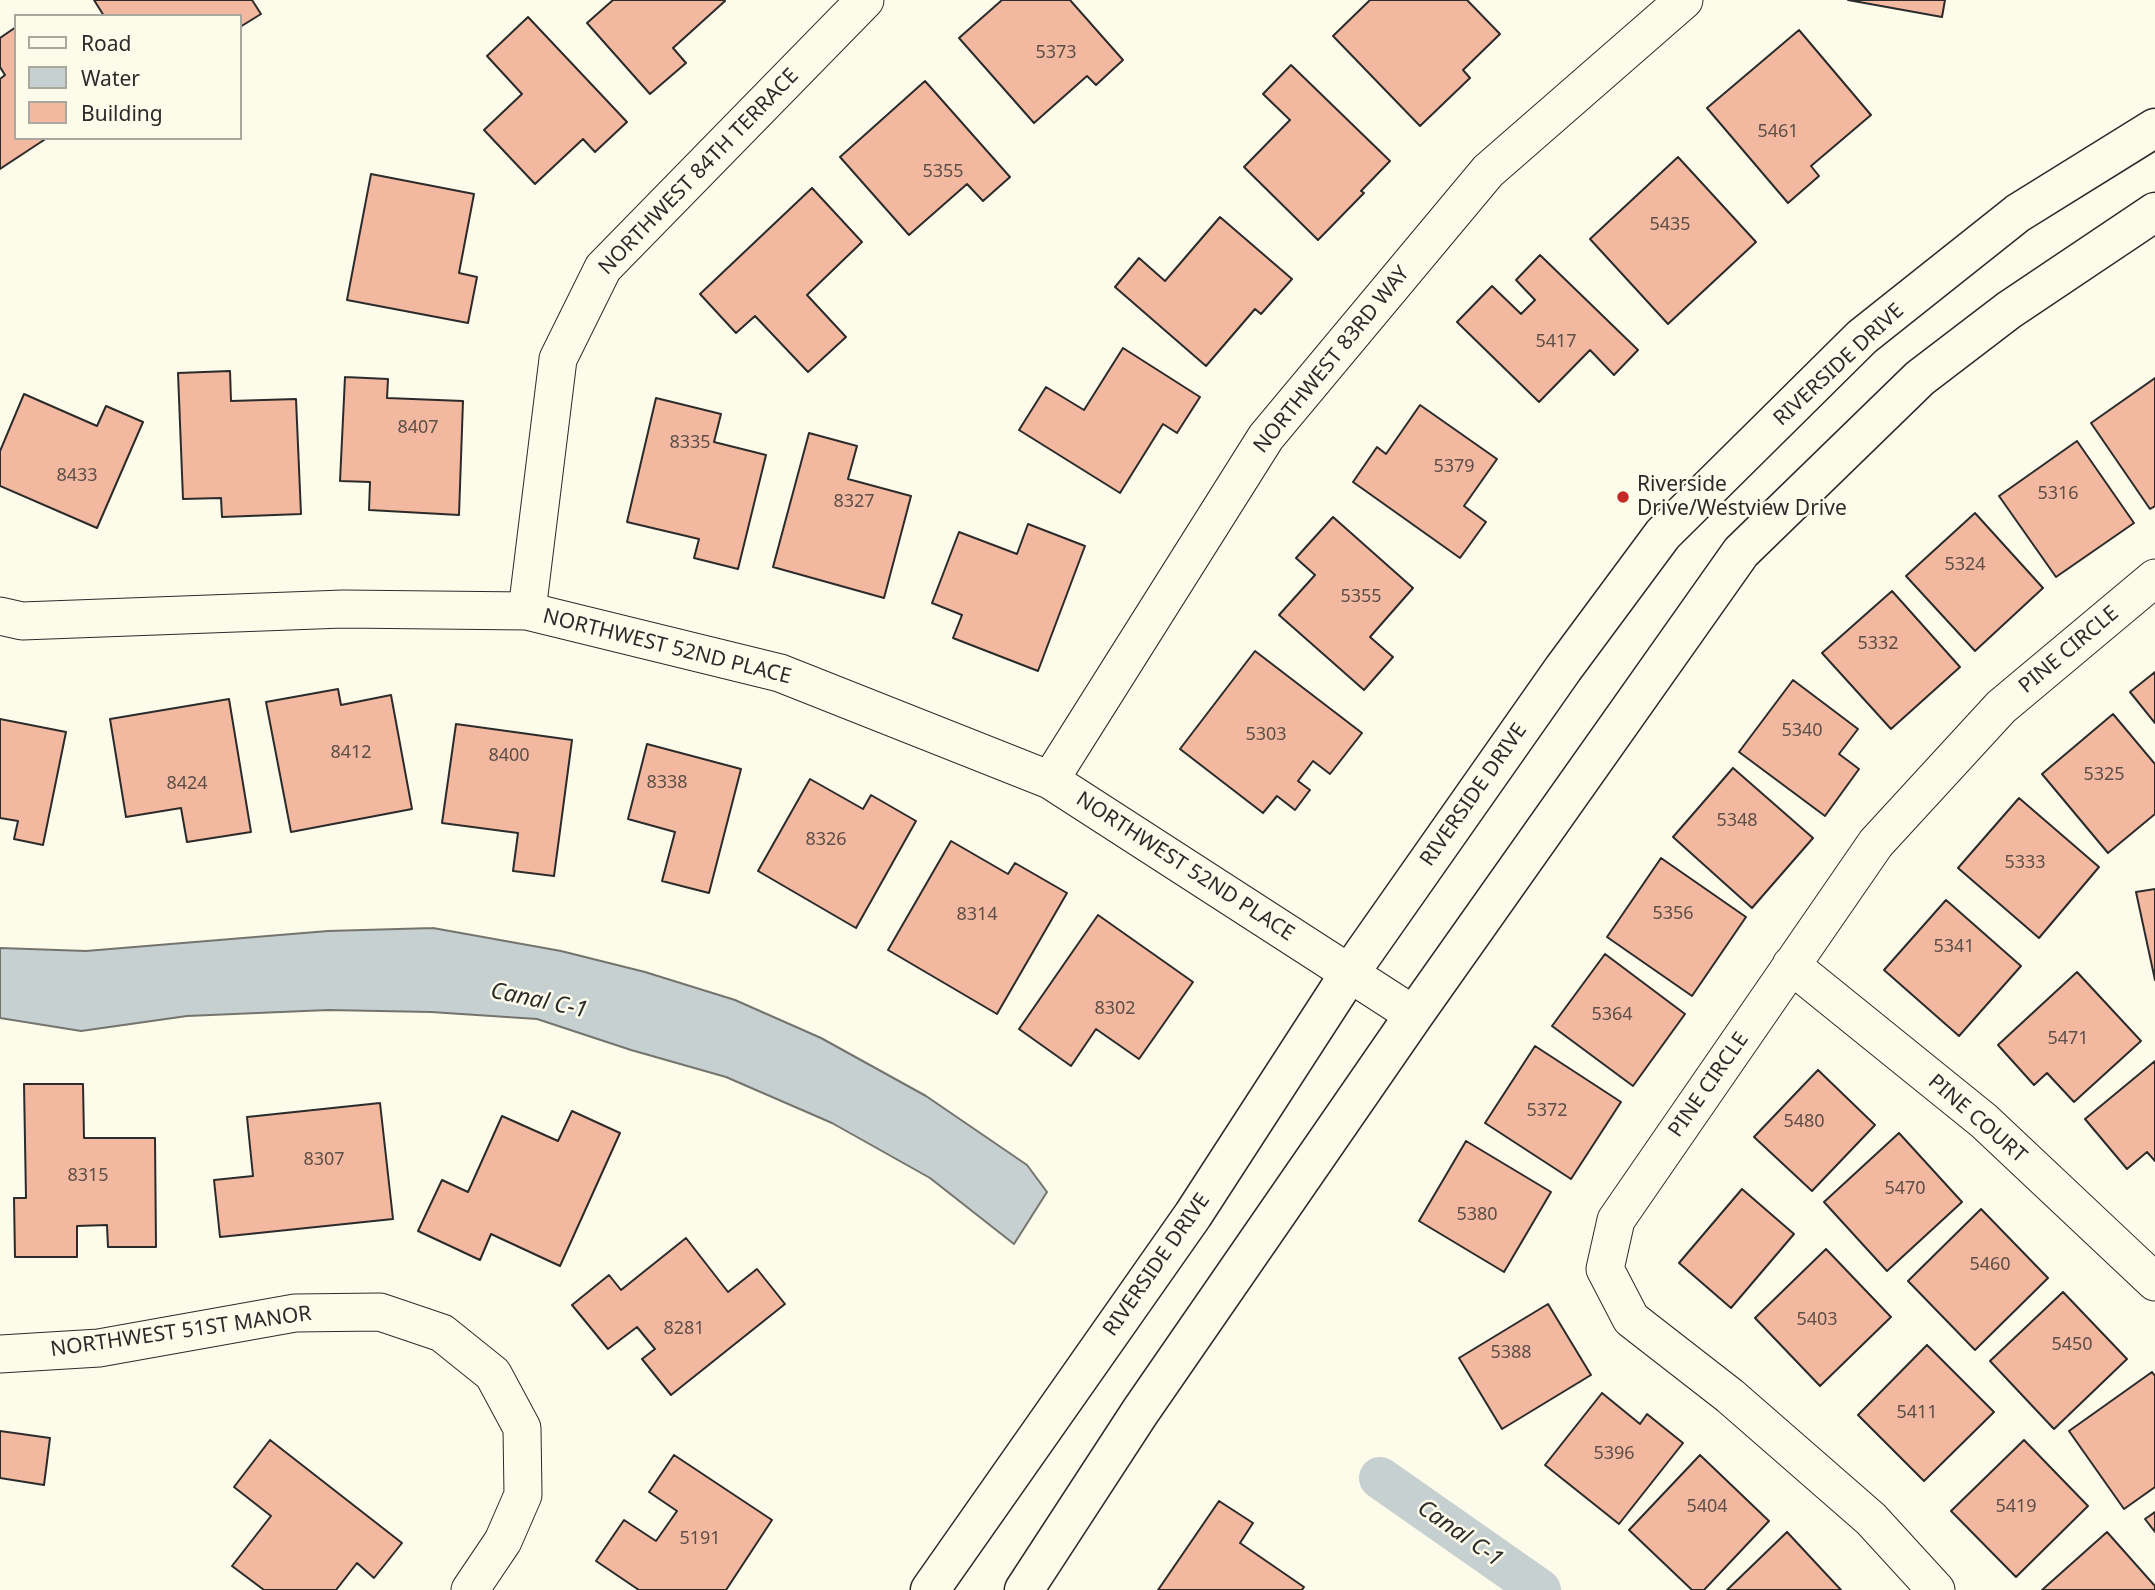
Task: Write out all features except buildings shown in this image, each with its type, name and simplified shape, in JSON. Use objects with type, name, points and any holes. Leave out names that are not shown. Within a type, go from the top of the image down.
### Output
[{"type":"street","name":"NORTHWEST 84TH TERRACE","points":[[527,611],[558,359],[603,268],[865,0]]},
{"type":"street","name":"NORTHWEST 83RD WAY","points":[[1050,780],[1266,437],[1488,171],[1684,0]]},
{"type":"street","name":"RIVERSIDE DRIVE","points":[[930,1590],[1193,1215],[1349,974],[1563,669],[1663,534],[1862,337],[2018,213],[2155,128]]},
{"type":"street","points":[[1024,1590],[1148,1401],[1414,1016],[1741,552],[1920,378],[2009,310],[2155,212]]},
{"type":"street","name":"PINE CIRCLE","points":[[1936,1590],[1871,1519],[1730,1396],[1631,1319],[1605,1269],[1616,1220],[1875,843],[2001,707],[2155,578]]},
{"type":"street","name":"NORTHWEST 52ND PLACE","points":[[0,616],[22,621],[343,609],[527,611],[780,673],[1050,780],[1414,1016]]},
{"type":"street","name":"PINE COURT","points":[[1791,965],[1984,1121],[2155,1282]]},
{"type":"street","name":"NORTHWEST 51ST MANOR","points":[[0,1354],[99,1348],[295,1313],[380,1312],[442,1333],[493,1374],[522,1428],[523,1495],[503,1541],[470,1590]]},
{"type":"water","points":[[433,928],[561,951],[645,972],[735,1000],[821,1038],[926,1096],[1027,1165],[1047,1192],[1014,1244],[930,1178],[832,1123],[726,1077],[537,1019],[431,1012],[328,1010],[187,1016],[81,1031],[0,1018],[0,948],[86,951],[328,931]]},
{"type":"waterway","name":"Canal C-1","points":[[1380,1478],[1540,1590]]},
{"type":"place","name":"Riverside Drive/Westview Drive","points":[[1623,497]]}]
